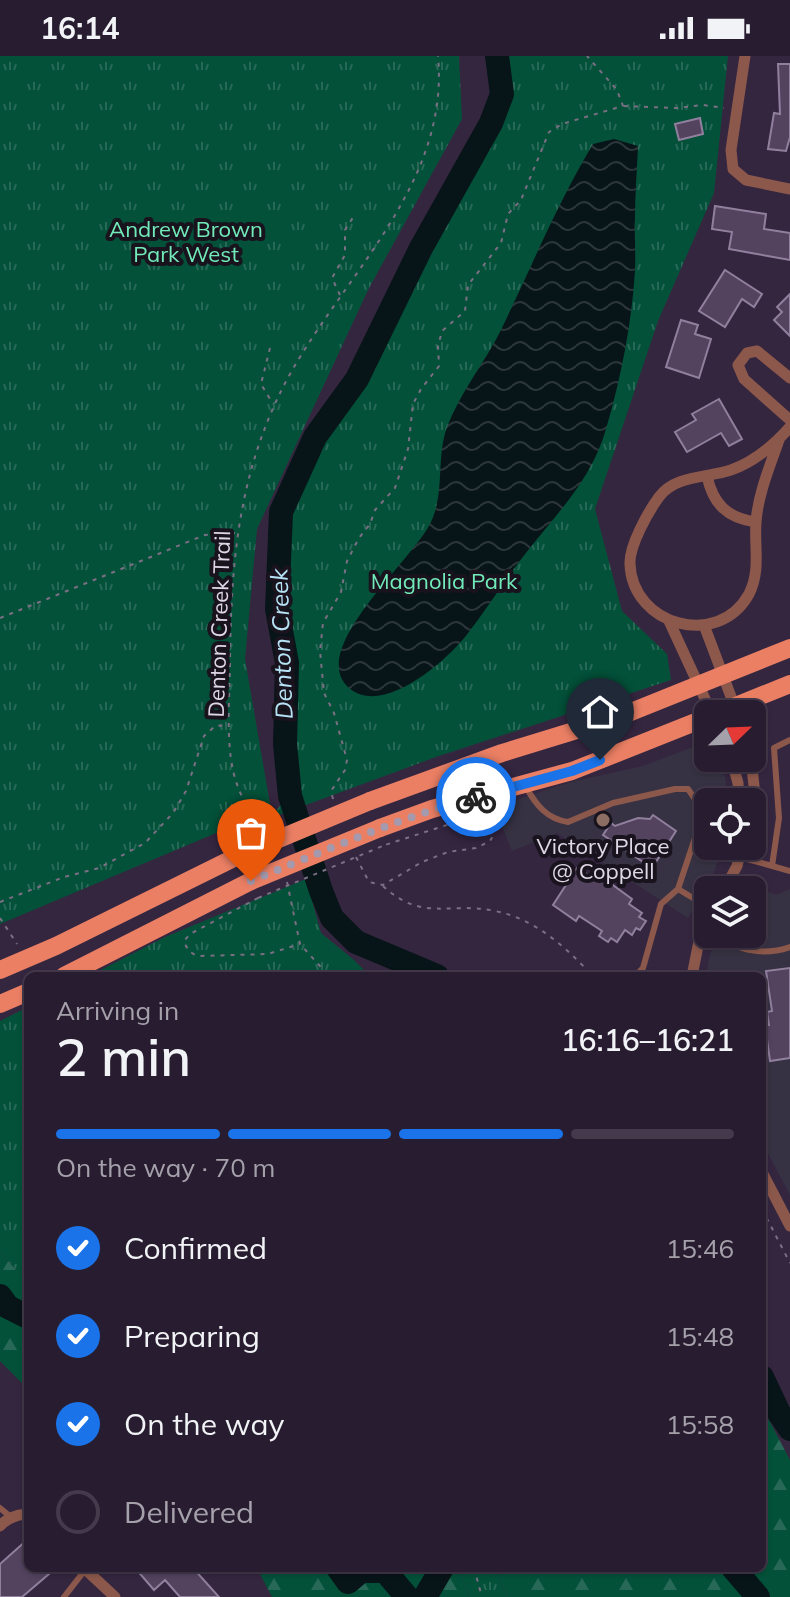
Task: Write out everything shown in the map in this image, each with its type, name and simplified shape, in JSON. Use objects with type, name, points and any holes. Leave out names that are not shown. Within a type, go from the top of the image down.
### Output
[{"type":"main road","points":[[0,970],[56,946],[240,855],[370,801],[502,753],[616,718],[790,648]]},
{"type":"main road","points":[[757,700],[790,684]]},
{"type":"main road","points":[[74,972],[254,890],[383,837],[432,809],[572,771],[694,722]]},
{"type":"main road","points":[[56,946],[66,972]]},
{"type":"main road","points":[[0,1004],[24,994]]},
{"type":"street","points":[[745,56],[731,150],[733,169],[746,180],[790,189]]},
{"type":"street","points":[[790,378],[762,353],[752,351],[740,360],[738,370],[744,379],[790,420]]},
{"type":"street","points":[[779,440],[766,477],[756,522],[756,577],[748,596],[734,612],[704,625],[675,624],[657,614],[642,600],[632,581],[629,560],[643,524],[662,493],[692,477],[734,469],[779,440],[790,427]]},
{"type":"street","points":[[707,476],[717,503],[728,514],[756,522]]},
{"type":"street","points":[[668,620],[706,700]]},
{"type":"street","points":[[704,625],[732,700]]},
{"type":"street","points":[[693,972],[698,948]]},
{"type":"street","points":[[766,1180],[790,1226]]},
{"type":"street","points":[[0,1526],[12,1518],[24,1516]]},
{"type":"street","points":[[88,1572],[115,1597]]},
{"type":"lane","points":[[772,866],[779,818],[774,748],[790,740]]},
{"type":"lane","points":[[525,784],[533,799],[549,816],[568,822],[613,803],[675,789],[688,789],[697,802],[699,826],[678,889],[661,904],[643,968],[639,972]]},
{"type":"lane","points":[[760,860],[790,871]]},
{"type":"lane","points":[[678,889],[694,899]]},
{"type":"lane","points":[[741,948],[772,953],[790,947]]},
{"type":"lane","points":[[0,1508],[12,1518]]},
{"type":"lane","points":[[64,1597],[83,1572]]},
{"type":"path","name":"Denton Creek Trail","points":[[269,838],[238,788],[233,770],[230,724],[231,603],[236,533],[249,475],[274,405],[295,365],[396,214],[414,178],[427,145],[439,97],[438,56]]},
{"type":"path","points":[[587,56],[617,90],[623,106]]},
{"type":"path","points":[[337,811],[331,791],[345,770],[347,760],[334,713],[324,693],[320,651],[323,623],[341,592],[347,561],[361,534],[370,524],[375,510],[395,488],[408,449],[413,404],[439,366],[438,346],[442,331],[465,311],[470,280],[501,243],[508,214],[521,200],[544,138],[554,127],[623,106],[676,108],[703,105],[721,109],[739,103]]},
{"type":"path","points":[[341,296],[332,278],[345,255],[345,230],[354,216]]},
{"type":"path","points":[[270,348],[261,384],[274,405]]},
{"type":"path","points":[[0,618],[205,535],[236,533]]},
{"type":"path","points":[[0,902],[64,877],[99,868],[145,843],[173,813],[186,791],[204,736],[215,726],[230,724]]},
{"type":"path","points":[[300,944],[268,954],[199,956],[192,954],[184,941],[254,890],[383,837],[484,813],[491,821],[493,836],[484,845],[437,855],[383,885]]},
{"type":"path","points":[[355,853],[369,882],[383,885],[404,901],[424,909],[486,909],[518,918],[549,935],[589,972]]},
{"type":"path","points":[[285,878],[300,944],[325,972]]},
{"type":"path","points":[[0,918],[18,945]]},
{"type":"path","points":[[766,1217],[790,1263]]},
{"type":"path","points":[[475,1572],[482,1597]]},
{"type":"shaded area","name":"Victory Place @ Coppell","points":[[694,747],[694,772],[723,772],[725,777],[726,788],[694,788],[694,860],[718,860],[713,876],[694,876],[694,908],[688,918],[557,833],[512,851],[494,807],[571,782],[643,766]]},
{"type":"shaded area","points":[[790,889],[790,1195],[766,1150],[766,972],[707,972],[712,948],[766,948],[766,891],[776,895]]},
{"type":"green space","name":"Andrew Brown Park West","points":[[0,56],[459,56],[462,119],[368,290],[257,529],[245,659],[271,810],[0,924]]},
{"type":"green space","name":"Magnolia Park","points":[[497,56],[728,56],[714,193],[658,321],[595,509],[622,611],[667,654],[671,680],[436,757],[268,819],[290,795],[285,744],[287,663],[277,609],[281,512],[315,437],[357,379],[421,248],[491,123],[502,94]]},
{"type":"green space","points":[[306,879],[321,933],[366,972],[97,972],[165,937]]},
{"type":"green space","points":[[24,1009],[24,1276],[0,1251],[0,1021]]},
{"type":"green space","points":[[0,1251],[24,1276],[24,1385],[0,1361]]},
{"type":"green space","points":[[766,1415],[790,1460],[790,1597],[507,1597],[498,1572],[766,1572]]},
{"type":"green space","points":[[259,1572],[460,1572],[469,1597],[272,1597]]},
{"type":"green space","points":[[460,1572],[498,1572],[507,1597],[469,1597]]},
{"type":"water","points":[[614,139],[638,146],[635,270],[625,350],[606,429],[591,466],[472,627],[442,661],[392,692],[375,696],[359,694],[346,685],[339,668],[342,648],[369,602],[431,522],[438,499],[444,439],[452,414],[501,330],[556,213],[593,144]]},
{"type":"building","points":[[778,64],[790,64],[790,137],[786,151],[768,149],[774,113],[780,114]]},
{"type":"building","points":[[700,118],[703,134],[679,140],[675,124]]},
{"type":"building","points":[[715,206],[766,214],[764,229],[790,233],[790,260],[729,249],[732,232],[712,229]]},
{"type":"building","points":[[725,270],[762,294],[754,307],[742,299],[725,327],[699,311]]},
{"type":"building","points":[[790,294],[790,336],[774,320],[782,312],[777,307]]},
{"type":"building","points":[[681,320],[698,325],[695,334],[711,339],[699,378],[666,367]]},
{"type":"building","points":[[719,399],[742,439],[729,446],[721,433],[687,452],[675,432],[696,420],[692,414]]},
{"type":"building","points":[[653,815],[676,831],[652,868],[603,835],[611,823],[615,826],[638,818],[650,819]]},
{"type":"building","points":[[577,868],[592,877],[595,872],[632,899],[629,904],[642,913],[639,917],[646,921],[640,930],[636,928],[632,935],[625,930],[617,942],[611,938],[608,942],[599,936],[602,931],[579,916],[576,921],[553,905]]},
{"type":"building","points":[[790,968],[790,1058],[770,1061],[766,1025],[769,1025],[767,1012],[772,1011],[766,971]]},
{"type":"building","points":[[24,1543],[24,1572],[51,1572],[22,1597],[0,1597],[0,1564]]},
{"type":"building","points":[[138,1572],[197,1572],[219,1597],[180,1597],[165,1580],[154,1590]]},
{"type":"waterway","name":"Denton Creek","points":[[427,972],[356,942],[332,918],[290,796],[285,744],[287,663],[277,609],[281,512],[315,437],[357,379],[421,248],[491,123],[502,94],[497,56]]},
{"type":"waterway","points":[[0,1296],[8,1307],[24,1315]]},
{"type":"waterway","name":"Denton Creek","points":[[766,1385],[790,1429]]},
{"type":"waterway","points":[[341,1572],[348,1582],[360,1572]]},
{"type":"waterway","points":[[386,1572],[407,1597]]},
{"type":"waterway","points":[[425,1597],[440,1572]]},
{"type":"waterway","points":[[736,1572],[758,1597]]},
{"type":"way so far","points":[[251,881],[380,828],[476,797]]},
{"type":"place","name":"Victory Place @ Coppell","points":[[603,820]]},
{"type":"route","points":[[476,797],[572,771],[600,760]]}]
